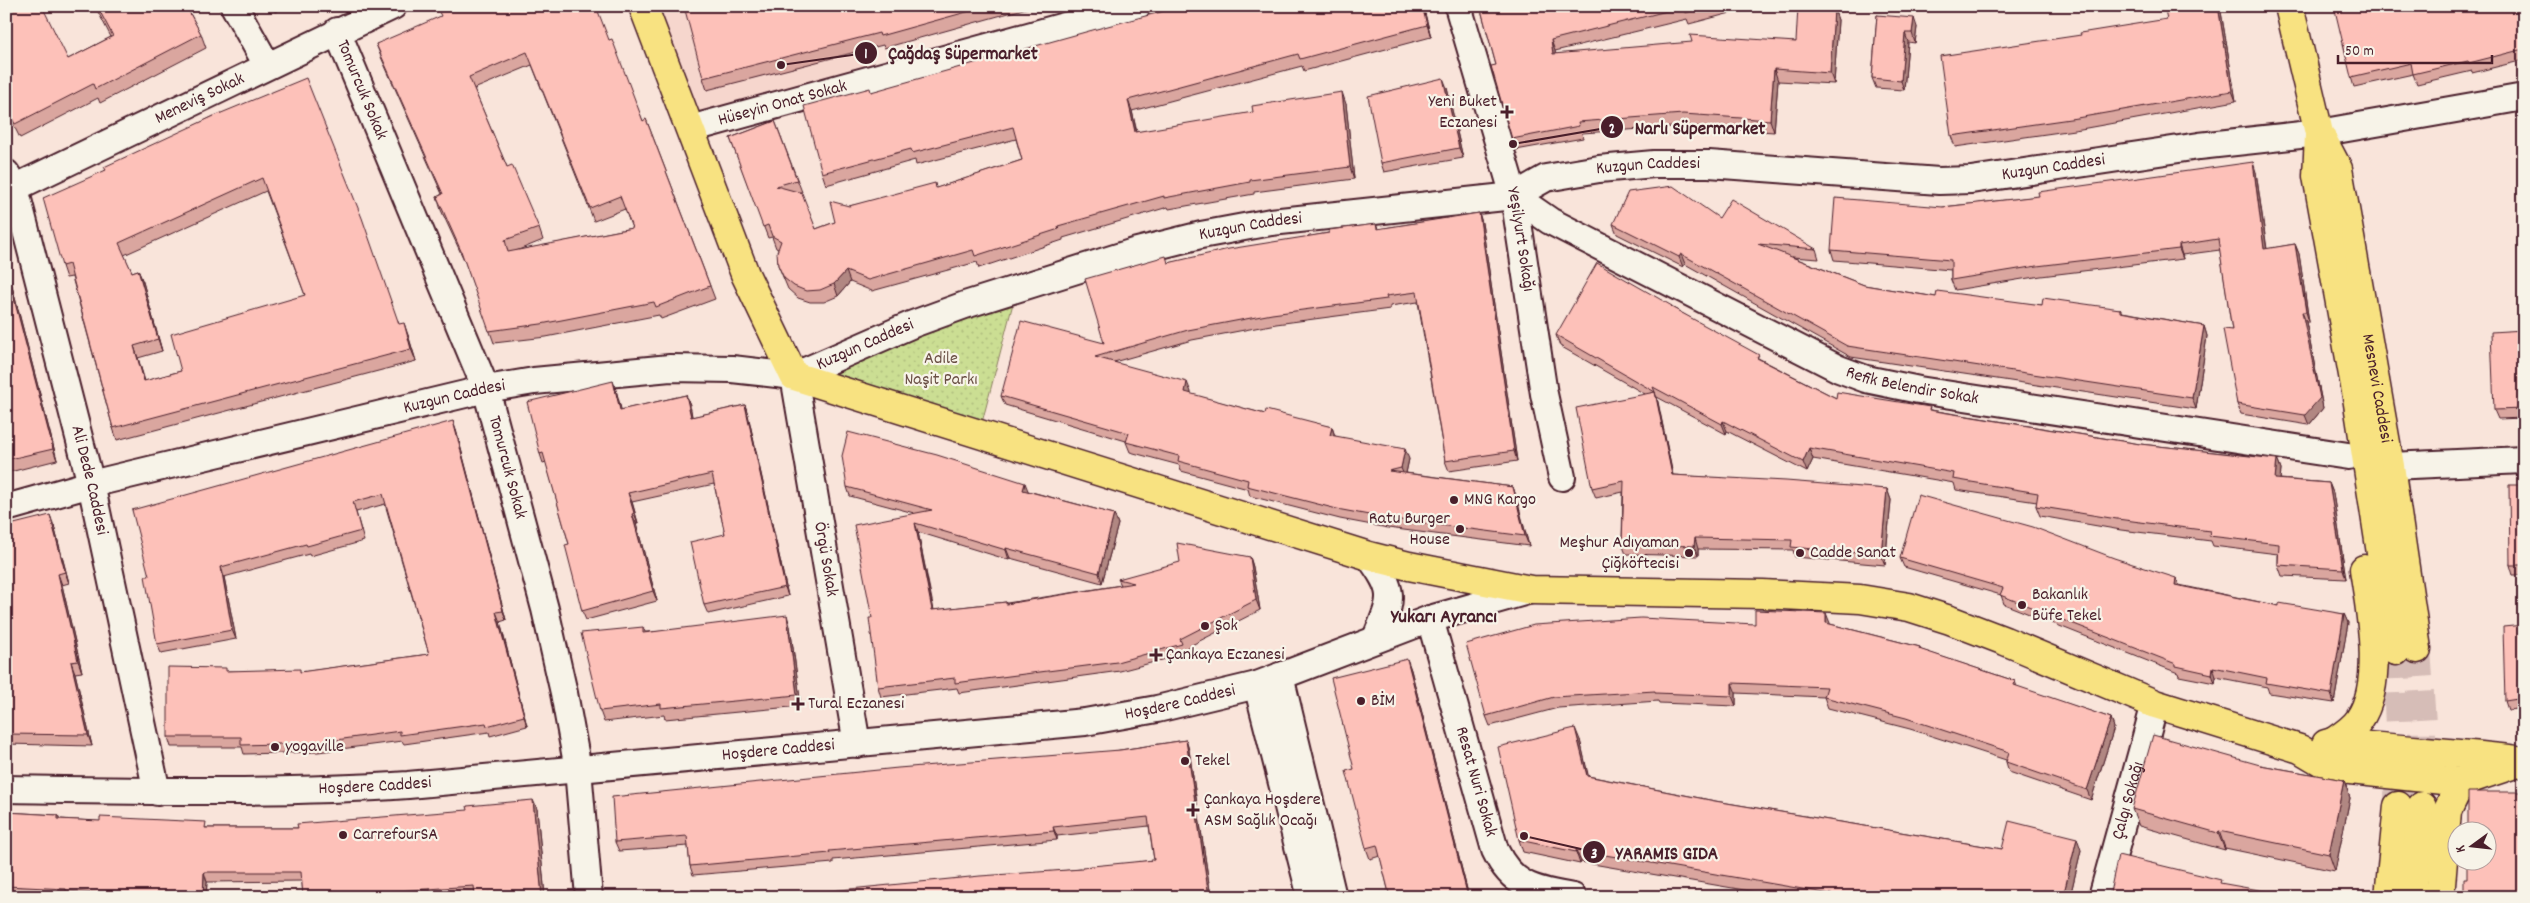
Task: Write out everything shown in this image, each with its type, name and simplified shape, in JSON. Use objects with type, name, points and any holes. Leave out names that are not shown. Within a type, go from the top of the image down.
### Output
[{"type":"main road","points":[[643,6],[744,274],[794,376],[1369,556],[1409,566],[1531,590],[1763,594],[1860,599],[1909,607],[2005,641],[2155,704],[2300,750],[2332,768],[2461,782]]},
{"type":"main road","name":"Mesnevi Caddesi","points":[[2289,6],[2319,133],[2338,169],[2400,466],[2406,650],[2317,176],[2319,133]]},
{"type":"main road","points":[[2334,742],[2350,731],[2360,719],[2368,699],[2373,676],[2373,646],[2369,600],[2348,456],[2357,397]]},
{"type":"main road","points":[[2300,750],[2334,742],[2524,761]]},
{"type":"main road","points":[[2389,897],[2422,808],[2461,782],[2524,761]]},
{"type":"main road","points":[[2412,897],[2422,808]]},
{"type":"main road","points":[[2422,808],[2440,897]]},
{"type":"street","points":[[234,6],[267,65]]},
{"type":"street","name":"Meneviş Sokak","points":[[9,184],[393,6]]},
{"type":"street","name":"Hüseyin Onat Sokak","points":[[690,129],[1137,6]]},
{"type":"street","name":"Yeşilyurt Sokağı","points":[[1458,6],[1514,196],[1544,394],[1562,477]]},
{"type":"street","name":"Tomurcuk Sokak","points":[[337,31],[486,390],[545,609],[564,693],[578,769],[589,897]]},
{"type":"street","name":"Kuzgun Caddesi","points":[[6,508],[92,484],[486,390],[534,381],[670,368],[732,369],[794,376],[913,324],[948,311],[1137,251],[1201,235],[1272,222],[1514,196],[1546,178],[1599,169],[1654,164],[1709,164],[1914,180],[1963,180],[2199,146],[2319,133],[2524,98]]},
{"type":"street","name":"Ali Dede Caddesi","points":[[9,184],[92,484],[157,792]]},
{"type":"street","name":"Refik Belendir Sokak","points":[[1514,196],[1550,221],[1810,355],[1866,379],[1928,391],[2348,456]]},
{"type":"street","name":"Örgü Sokak","points":[[794,376],[857,744]]},
{"type":"street","points":[[2400,466],[2524,460]]},
{"type":"street","points":[[1369,556],[1383,575],[1390,594],[1389,607],[1376,638]]},
{"type":"street","name":"Hoşdere Caddesi","points":[[6,789],[157,792],[321,791],[1085,722],[1157,709],[1269,681],[1376,638],[1430,619],[1531,590]]},
{"type":"street","name":"Resat Nuri Sokak","points":[[1430,619],[1496,850],[1503,866],[1513,877],[1532,889],[1574,897]]},
{"type":"street","points":[[1269,681],[1310,897]]},
{"type":"street","points":[[1269,681],[1333,897]]},
{"type":"street","name":"Çalgı Sokağı","points":[[2102,897],[2155,704]]},
{"type":"shaded area","points":[[676,6],[859,6],[876,78],[690,129],[646,14]]},
{"type":"green space","name":"Adile Naşit Parkı","points":[[1017,288],[979,434],[794,376]]},
{"type":"building","points":[[6,6],[42,6],[68,59],[113,36],[97,6],[186,6],[201,34],[95,89],[93,84],[15,124],[6,107]]},
{"type":"building","points":[[452,6],[596,6],[609,40],[612,39],[643,121],[646,119],[710,286],[656,307],[654,302],[541,324],[489,331],[461,251],[437,197],[443,194],[376,44],[441,16],[439,12]],"holes":[[[527,52],[590,208],[620,196],[632,228],[508,252],[505,240],[539,228],[512,165],[507,167],[469,77]]]},
{"type":"building","points":[[700,6],[988,6],[880,36],[879,33],[703,78],[685,10]]},
{"type":"building","points":[[1183,6],[1422,6],[1427,25],[1300,59],[1298,54],[1128,100],[1135,132],[1253,112],[1252,106],[1342,92],[1350,167],[1250,180],[1250,182],[1164,198],[1164,196],[1058,226],[1059,229],[975,256],[973,250],[868,280],[846,271],[834,284],[820,290],[806,291],[794,286],[784,278],[778,265],[777,252],[781,241],[772,236],[768,225],[763,227],[730,138],[775,121],[797,180],[776,186],[802,193],[816,229],[835,222],[830,201],[849,206],[935,183],[936,188],[1022,160],[1013,127],[912,153],[911,149],[822,173],[804,106],[870,88],[871,92]]},
{"type":"building","points":[[1480,6],[1710,6],[1685,13],[1683,7],[1551,40],[1553,54],[1692,42],[1690,35],[1796,42],[1798,7],[1834,9],[1830,73],[1774,69],[1770,120],[1683,114],[1578,122],[1579,126],[1512,139],[1491,66],[1496,65]]},
{"type":"building","points":[[2164,6],[2218,6],[2232,91],[2077,118],[1951,136],[1940,56],[2081,35],[2080,33],[2167,19]]},
{"type":"building","points":[[2334,6],[2524,6],[2524,49],[2469,63],[2468,61],[2413,74],[2411,63],[2351,77]]},
{"type":"building","points":[[1877,15],[1914,18],[1912,33],[1905,33],[1901,81],[1872,78]]},
{"type":"building","points":[[306,78],[362,218],[399,324],[404,323],[411,349],[113,428],[69,264],[62,266],[43,198],[106,170],[104,167],[214,116]],"holes":[[[262,178],[305,295],[171,334],[181,371],[144,381],[134,346],[158,339],[138,270],[132,272],[119,243]]]},
{"type":"building","points":[[1443,78],[1459,148],[1381,163],[1368,96]]},
{"type":"building","points":[[2253,162],[2264,249],[2295,244],[2306,312],[2302,312],[2320,398],[2305,415],[2237,404],[2223,329],[2232,330],[2218,239],[2179,245],[2179,249],[2037,266],[1951,280],[1951,260],[1831,250],[1835,198],[1943,207],[2039,196],[2038,192]]},
{"type":"building","points":[[1673,186],[1719,218],[1731,199],[1816,249],[1758,244],[1864,285],[1936,297],[1937,291],[2042,305],[2043,298],[2120,309],[2120,312],[2204,326],[2192,398],[1847,346],[1681,254],[1679,257],[1613,224],[1628,192]]},
{"type":"building","points":[[1479,213],[1514,451],[1445,461],[1417,292],[1386,296],[1387,299],[1272,314],[1188,330],[1095,357],[1187,382],[1185,392],[1265,414],[1266,410],[1332,427],[1330,435],[1405,449],[1401,468],[1389,471],[1513,487],[1525,536],[1385,518],[1337,509],[1247,486],[1248,480],[1178,461],[1179,456],[1126,442],[1129,433],[1001,396],[1021,321],[1104,343],[1085,279],[1166,256],[1168,263],[1229,249],[1329,233],[1329,230],[1376,224],[1377,229]]},
{"type":"building","points":[[1597,263],[1671,307],[1759,355],[1757,358],[1836,398],[1837,392],[1930,407],[1929,410],[2140,444],[2277,459],[2275,479],[2329,483],[2343,569],[2278,565],[2279,544],[2209,536],[2210,531],[2036,506],[2038,493],[1953,479],[1954,473],[1809,448],[1803,462],[1723,421],[1722,424],[1653,387],[1655,392],[1556,335]]},
{"type":"building","points":[[6,268],[53,449],[6,460]]},
{"type":"building","points":[[2524,330],[2524,409],[2494,410],[2491,332]]},
{"type":"building","points":[[613,381],[620,410],[686,395],[691,417],[745,405],[785,587],[704,605],[690,542],[725,534],[712,474],[628,493],[653,591],[582,611],[565,545],[569,544],[543,453],[540,454],[527,402]]},
{"type":"building","points":[[1655,392],[1672,475],[1887,489],[1881,555],[1791,547],[1792,540],[1695,538],[1694,546],[1622,544],[1624,481],[1592,488],[1576,408]]},
{"type":"building","points":[[453,421],[503,611],[496,612],[524,716],[487,726],[486,723],[400,735],[400,731],[315,743],[241,745],[241,737],[168,737],[168,667],[226,668],[226,671],[300,669],[300,672],[429,654],[383,494],[353,502],[361,531],[221,567],[232,630],[157,644],[145,576],[149,576],[132,510]]},
{"type":"building","points":[[848,432],[937,455],[1025,483],[1023,490],[1114,514],[1099,573],[1006,548],[1006,550],[915,523],[932,610],[1006,602],[1006,604],[1134,583],[1118,579],[1180,562],[1177,543],[1250,557],[1256,600],[1180,639],[1182,644],[1117,662],[955,683],[955,678],[878,687],[869,618],[872,618],[854,525],[932,510],[847,487],[842,456]]},
{"type":"building","points":[[2509,485],[2524,485],[2524,565],[2510,565]]},
{"type":"building","points":[[1918,495],[2033,527],[2114,558],[2176,578],[2175,585],[2279,606],[2279,603],[2344,614],[2331,694],[2266,683],[2267,678],[2213,667],[2212,674],[2176,666],[2176,664],[2000,595],[2003,588],[1900,558]]},
{"type":"building","points":[[50,515],[65,572],[58,574],[78,661],[71,662],[88,735],[6,734],[6,692],[9,691],[6,678],[6,526]]},
{"type":"building","points":[[1755,610],[1826,613],[1826,623],[1920,647],[1919,649],[2015,681],[2014,685],[2111,718],[2087,790],[2006,762],[2009,752],[1906,718],[1824,697],[1827,687],[1732,683],[1732,696],[1655,693],[1655,691],[1554,697],[1486,716],[1466,644],[1534,625],[1641,618],[1755,624]]},
{"type":"building","points":[[787,615],[797,695],[661,708],[661,704],[600,711],[581,633],[643,627],[643,633]]},
{"type":"building","points":[[2524,625],[2524,698],[2505,701],[2503,627]]},
{"type":"building","points":[[1407,659],[1468,897],[1390,897],[1377,845],[1366,848],[1346,771],[1354,769],[1331,678]]},
{"type":"building","points":[[1575,728],[1587,776],[1715,801],[2002,849],[2009,821],[2077,838],[2063,897],[1846,897],[1576,850],[1576,852],[1519,840],[1498,747]]},
{"type":"building","points":[[2153,735],[2260,765],[2344,780],[2329,854],[2219,831],[2218,833],[2132,809]]},
{"type":"building","points":[[1186,740],[1209,897],[770,897],[980,876],[1082,869],[1082,867],[1154,860],[1148,817],[1053,827],[1054,831],[829,851],[830,853],[690,866],[687,836],[615,842],[612,797],[898,768],[1120,750]]},
{"type":"building","points":[[2468,792],[2524,792],[2524,897],[2464,897],[2464,879],[2467,879],[2467,870],[2498,870],[2498,820],[2468,820]]},
{"type":"building","points":[[533,800],[542,897],[490,897],[490,893],[475,895],[474,886],[303,897],[301,872],[204,872],[203,897],[163,897],[6,886],[6,812],[58,815],[58,819],[100,821],[100,817],[206,822],[205,828],[298,828],[297,824],[468,810],[467,806]]},
{"type":"building","points":[[2118,855],[2221,880],[2220,883],[2298,897],[2109,897]]},
{"type":"building","points":[[665,894],[666,897],[630,897]]},
{"type":"tunnel","points":[[2417,649],[2422,723],[2422,775]]},
{"type":"tunnel","points":[[2396,651],[2399,728],[2398,806]]},
{"type":"place","name":"Çağdaş Süpermarket","points":[[781,65]]},
{"type":"place","name":"Yeni Buket Eczanesi","points":[[1507,112]]},
{"type":"place","name":"Narlı Süpermarket","points":[[1513,144]]},
{"type":"place","name":"MNG Kargo","points":[[1454,500]]},
{"type":"place","name":"Ratu Burger House","points":[[1460,529]]},
{"type":"place","name":"Meşhur Adıyaman Çiğköftecisi","points":[[1689,553]]},
{"type":"place","name":"Cadde Sanat","points":[[1800,553]]},
{"type":"place","name":"Bakanlık Büfe Tekel","points":[[2022,605]]},
{"type":"place","name":"Şok","points":[[1205,626]]},
{"type":"place","name":"Çankaya Eczanesi","points":[[1156,655]]},
{"type":"place","name":"BİM","points":[[1361,701]]},
{"type":"place","name":"Tural Eczanesi","points":[[798,704]]},
{"type":"place","name":"yogaville","points":[[275,747]]},
{"type":"place","name":"Tekel","points":[[1185,761]]},
{"type":"place","name":"Çankaya Hoşdere ASM Sağlık Ocağı","points":[[1193,810]]},
{"type":"place","name":"CarrefourSA","points":[[343,835]]},
{"type":"place","name":"YARAMIS GIDA","points":[[1524,836]]},
{"type":"district","name":"Yukarı Ayrancı","points":[[1444,618]]}]
